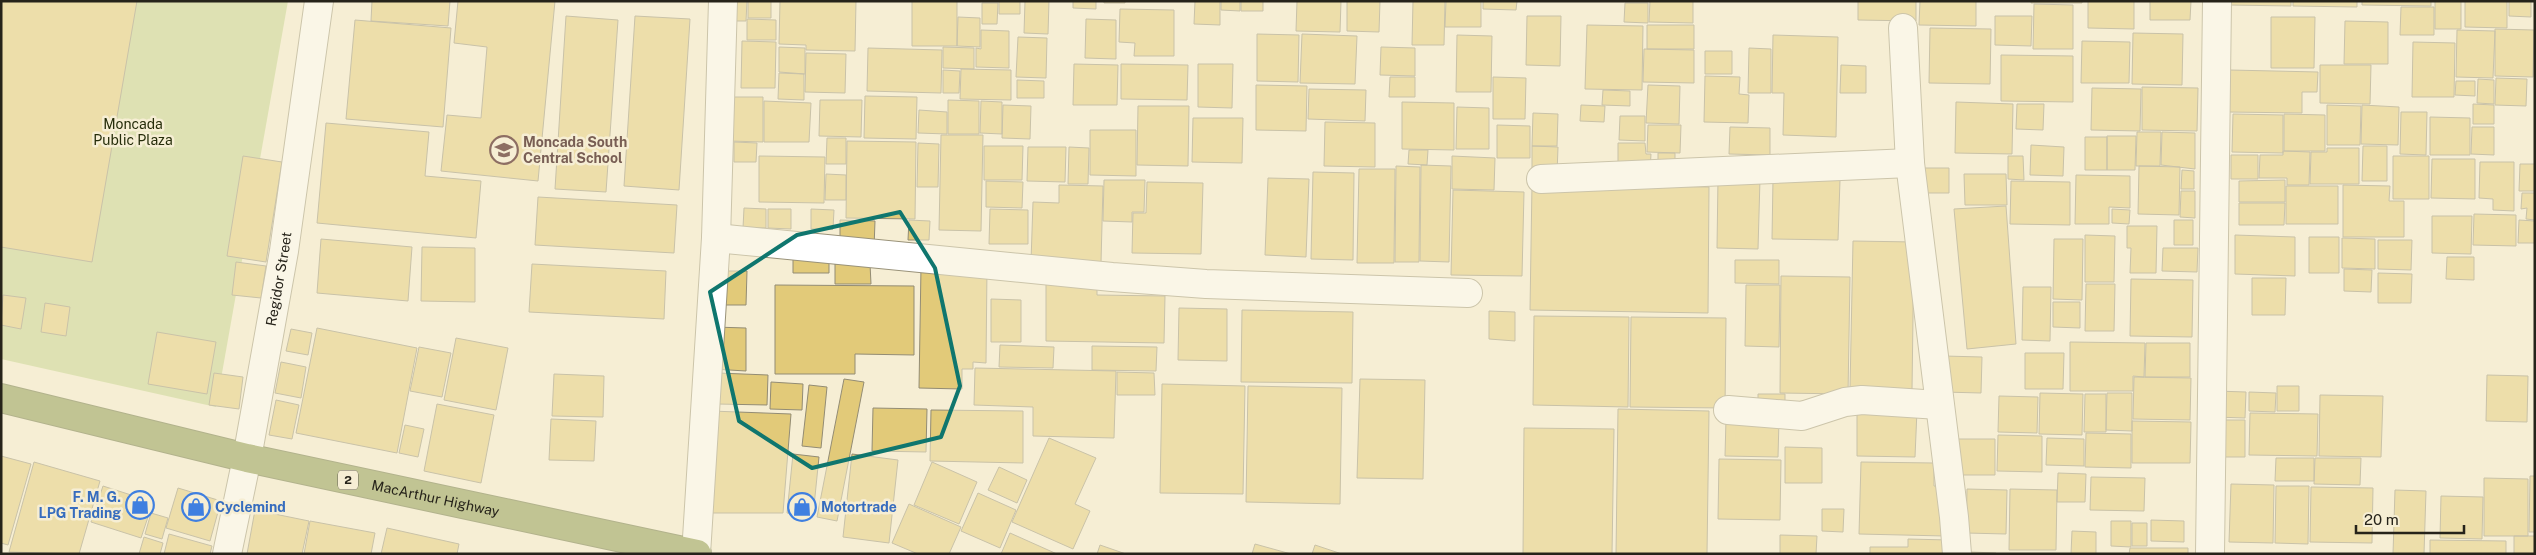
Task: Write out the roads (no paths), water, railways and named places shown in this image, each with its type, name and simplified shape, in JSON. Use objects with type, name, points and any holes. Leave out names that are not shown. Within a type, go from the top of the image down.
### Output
[{"type":"highway","name":"MacArthur Highway","points":[[1,398],[247,458],[696,554]]},
{"type":"street","name":"Regidor Street","points":[[227,554],[247,458],[284,251],[319,1]]},
{"type":"street","points":[[696,554],[716,238],[723,1]]},
{"type":"street","points":[[2210,554],[2217,1]]},
{"type":"street","points":[[1902,28],[1910,163],[1957,554]]},
{"type":"street","points":[[1541,179],[1910,163]]},
{"type":"street","points":[[716,238],[1112,277],[1225,285],[1468,293]]},
{"type":"street","points":[[1728,410],[1802,416],[1844,402],[1862,400],[1939,404]]},
{"type":"place","name":"Moncada South Central School","points":[[504,150]]},
{"type":"place","name":"F. M. G. LPG Trading","points":[[140,505]]},
{"type":"place","name":"Cyclemind","points":[[196,507]]},
{"type":"place","name":"Motortrade","points":[[802,507]]},
{"type":"park label","name":"Moncada Public Plaza","points":[[133,132]]}]
